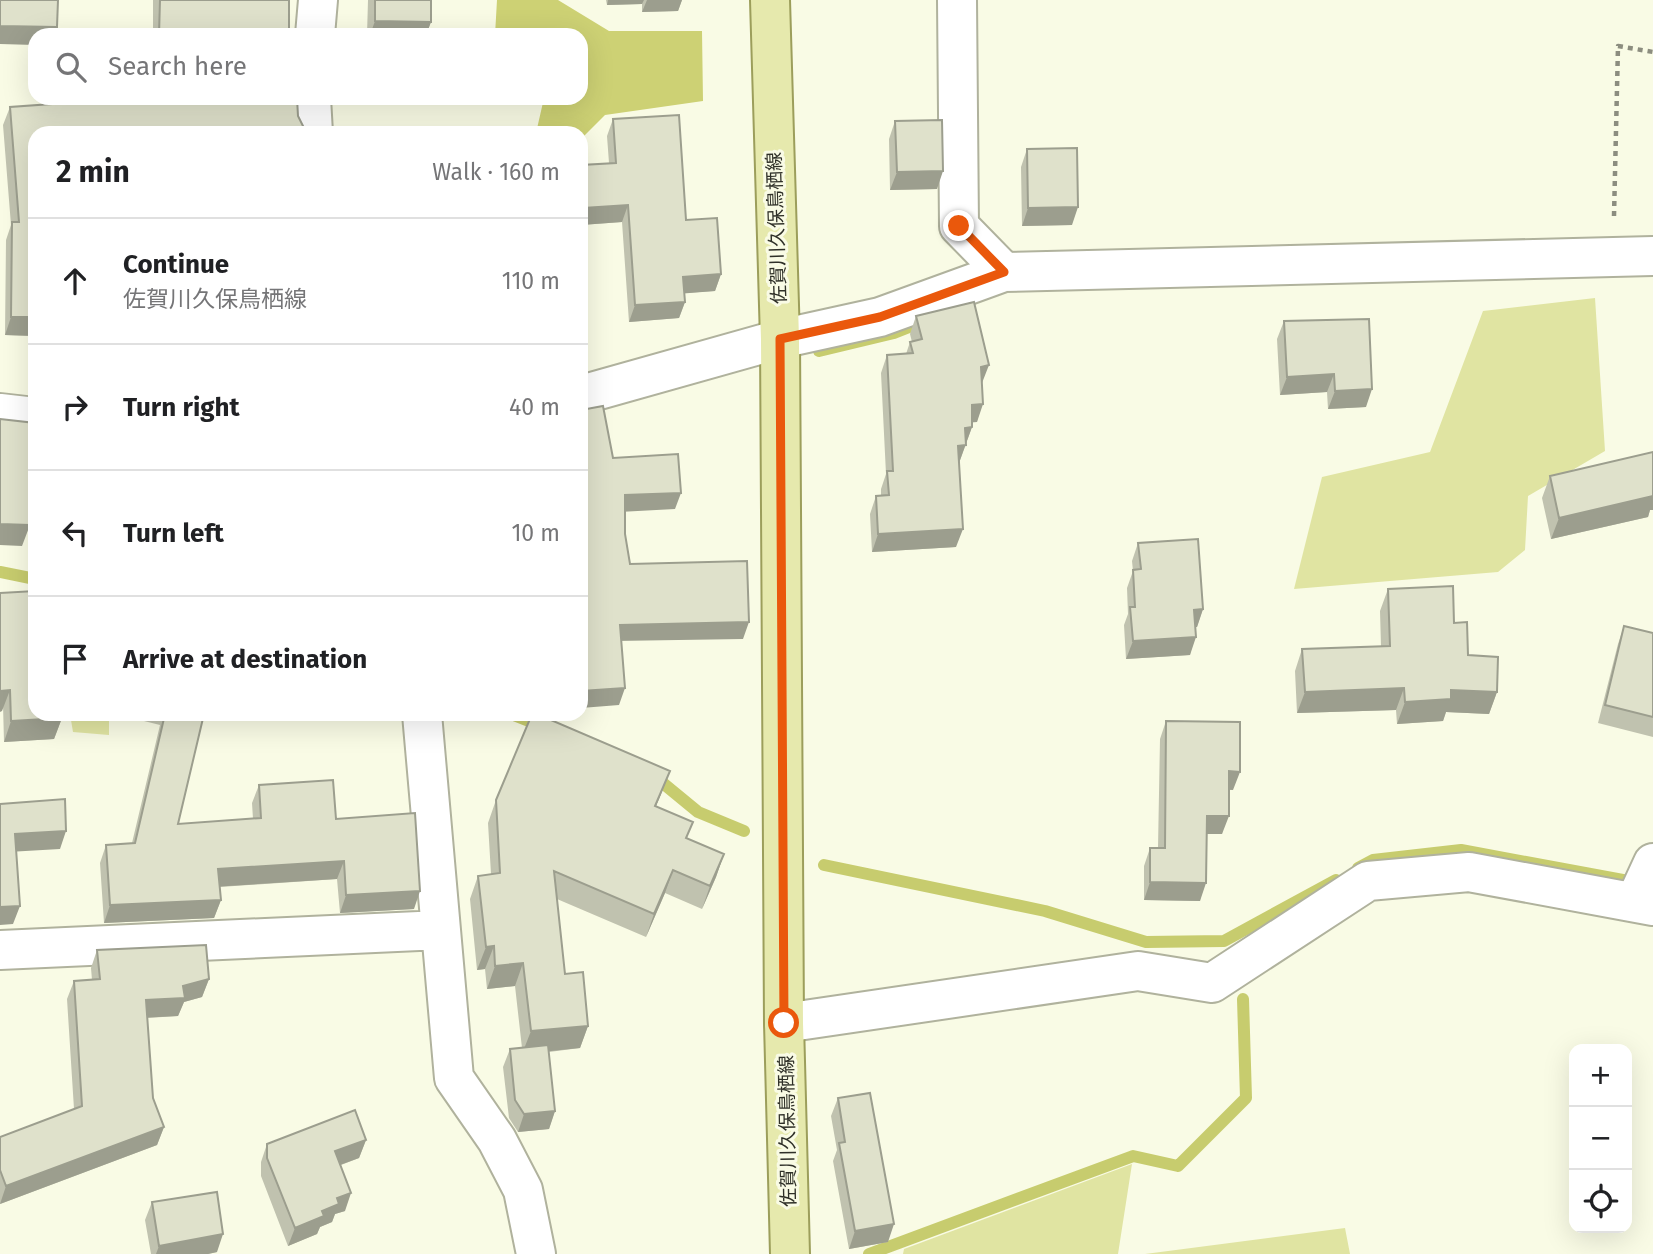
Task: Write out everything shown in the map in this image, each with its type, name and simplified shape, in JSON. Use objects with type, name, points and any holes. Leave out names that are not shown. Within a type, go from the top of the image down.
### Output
[{"type":"main road","name":"佐賀川久保鳥栖線","points":[[770,0],[780,339],[784,1023],[790,1254]]},
{"type":"street","points":[[316,28],[318,0]]},
{"type":"street","points":[[957,0],[959,226],[1004,272]]},
{"type":"street","points":[[311,105],[313,126]]},
{"type":"street","points":[[588,393],[780,339],[880,317],[1004,272],[1653,256]]},
{"type":"street","points":[[0,413],[28,416]]},
{"type":"street","points":[[423,721],[454,1078],[497,1140],[523,1190],[536,1254]]},
{"type":"street","points":[[784,1023],[1138,971],[1212,984],[1368,881],[1469,872],[1644,904],[1653,863]]},
{"type":"street","points":[[0,950],[441,930]]},
{"type":"path","points":[[1614,257],[1618,46],[1653,52]]},
{"type":"green space","points":[[497,0],[558,0],[609,31],[702,31],[703,101],[605,115],[588,132],[588,126],[538,126],[542,105],[588,105],[588,28],[495,28]]},
{"type":"green space","points":[[1595,298],[1605,451],[1528,496],[1525,550],[1498,572],[1294,589],[1322,477],[1430,452],[1483,311]]},
{"type":"green space","points":[[71,721],[109,721],[109,735],[73,732]]},
{"type":"green space","points":[[1132,1164],[1118,1254],[903,1254],[904,1249]]},
{"type":"green space","points":[[1345,1228],[1350,1254],[1145,1254]]},
{"type":"building","points":[[0,0],[58,0],[57,27],[0,26]]},
{"type":"building","points":[[160,0],[289,0],[289,28],[159,28]]},
{"type":"building","points":[[375,0],[431,0],[431,22],[375,21]]},
{"type":"building","points":[[297,105],[298,116],[303,126],[28,126],[28,317],[11,317],[12,222],[19,222],[10,107]]},
{"type":"building","points":[[679,115],[686,220],[717,218],[721,274],[683,277],[685,302],[635,305],[628,205],[588,208],[588,165],[616,163],[613,119]]},
{"type":"building","points":[[942,120],[943,171],[897,172],[895,121]]},
{"type":"building","points":[[1077,148],[1078,207],[1028,208],[1027,149]]},
{"type":"building","points":[[974,302],[989,365],[981,367],[983,404],[972,405],[972,427],[965,428],[966,445],[958,446],[963,529],[878,534],[876,496],[889,495],[887,471],[893,471],[887,355],[913,353],[910,342],[922,339],[916,316]]},
{"type":"building","points":[[1369,319],[1372,389],[1335,391],[1334,374],[1287,377],[1284,321]]},
{"type":"building","points":[[603,406],[613,458],[678,454],[681,493],[625,495],[625,534],[630,564],[747,561],[749,622],[620,625],[625,688],[588,691],[588,409]]},
{"type":"building","points":[[0,419],[28,422],[28,525],[0,524]]},
{"type":"building","points":[[1653,452],[1653,496],[1559,518],[1550,476]]},
{"type":"building","points":[[1198,539],[1203,609],[1194,610],[1196,637],[1133,641],[1130,607],[1135,607],[1133,570],[1141,569],[1138,543]]},
{"type":"building","points":[[1453,586],[1454,623],[1467,622],[1468,655],[1498,657],[1497,692],[1451,690],[1451,699],[1405,702],[1404,688],[1305,692],[1302,649],[1390,646],[1388,589]]},
{"type":"building","points":[[28,591],[28,720],[11,721],[10,690],[0,691],[0,593]]},
{"type":"building","points":[[1624,626],[1653,633],[1653,717],[1605,705]]},
{"type":"building","points":[[163,721],[202,721],[178,824],[261,818],[259,785],[333,780],[336,819],[415,813],[420,891],[346,895],[344,861],[218,869],[221,900],[110,905],[106,845],[135,843]]},
{"type":"building","points":[[529,721],[553,721],[670,771],[655,806],[693,822],[686,838],[724,854],[710,886],[673,870],[654,914],[554,871],[565,974],[583,972],[588,1026],[531,1031],[523,963],[495,966],[494,946],[486,947],[478,876],[500,873],[496,800]]},
{"type":"building","points":[[1166,721],[1240,722],[1240,772],[1229,771],[1229,816],[1207,816],[1206,883],[1150,882],[1150,848],[1165,848]]},
{"type":"building","points":[[65,799],[66,831],[15,834],[20,906],[0,907],[0,804]]},
{"type":"building","points":[[206,945],[209,979],[183,986],[185,998],[146,1000],[153,1098],[164,1127],[6,1186],[0,1170],[0,1137],[82,1106],[74,981],[100,979],[97,950]]},
{"type":"building","points":[[548,1045],[555,1111],[524,1114],[515,1100],[510,1049]]},
{"type":"building","points":[[870,1093],[894,1224],[855,1231],[839,1143],[845,1142],[838,1098]]},
{"type":"building","points":[[355,1110],[366,1140],[335,1151],[351,1193],[337,1198],[339,1204],[322,1211],[324,1216],[295,1228],[267,1158],[267,1144]]},
{"type":"building","points":[[217,1192],[223,1234],[159,1246],[152,1202]]},
{"type":"waterway","points":[[819,351],[894,333],[927,320]]},
{"type":"waterway","points":[[0,572],[28,578]]},
{"type":"waterway","points":[[529,721],[544,727]]},
{"type":"waterway","points":[[653,775],[698,812],[744,831]]},
{"type":"waterway","points":[[1358,868],[1373,860],[1461,850],[1639,883]]},
{"type":"waterway","points":[[824,865],[1045,911],[1146,942],[1224,941],[1336,880]]},
{"type":"waterway","points":[[869,1254],[1133,1156],[1178,1166],[1246,1098],[1243,999]]},
{"type":"route","points":[[784,1023],[780,339],[880,317],[1004,272],[959,226]]}]
